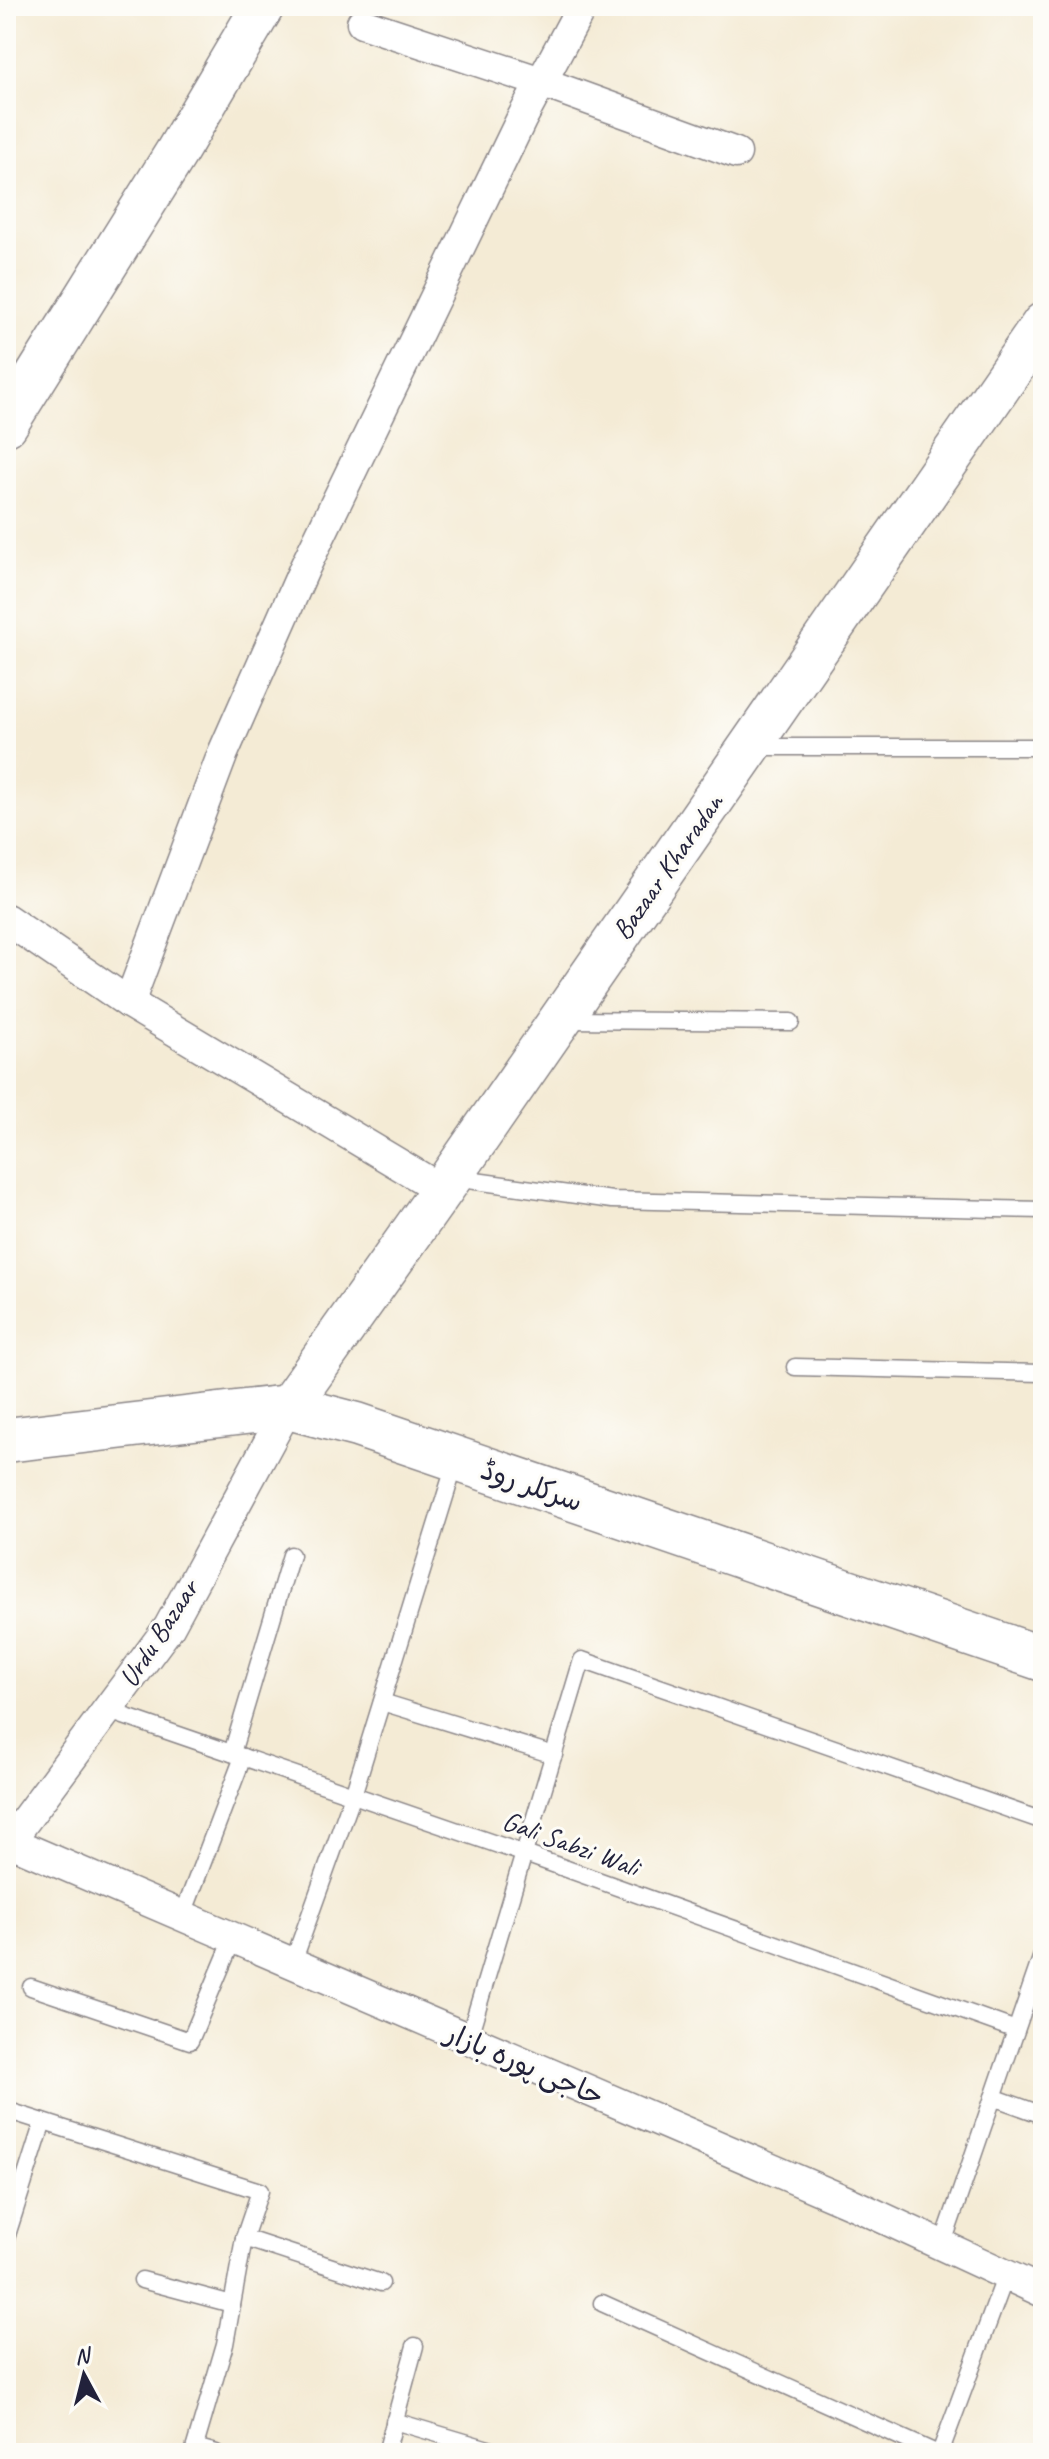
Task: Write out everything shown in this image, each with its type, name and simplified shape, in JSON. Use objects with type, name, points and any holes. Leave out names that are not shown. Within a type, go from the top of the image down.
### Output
[{"type":"main road","name":"سرکلر روڈ","points":[[6,1440],[288,1407],[357,1425],[1043,1659]]},
{"type":"street","points":[[6,425],[176,153],[263,6]]},
{"type":"street","points":[[129,1003],[223,753],[305,567],[541,82],[582,6]]},
{"type":"street","points":[[362,23],[541,82],[736,153]]},
{"type":"street","name":"Bazaar Kharadan","points":[[288,1407],[1043,324]]},
{"type":"street","points":[[6,919],[129,1003],[446,1184]]},
{"type":"street","name":"Urdu Bazaar","points":[[7,1842],[169,1627],[288,1407]]},
{"type":"street","name":"حاجی پورہ بازار","points":[[7,1842],[840,2199],[1043,2292]]},
{"type":"lane","points":[[749,747],[1043,747]]},
{"type":"lane","points":[[560,1020],[791,1022]]},
{"type":"lane","points":[[446,1184],[612,1200],[1043,1210]]},
{"type":"lane","points":[[795,1367],[1043,1373]]},
{"type":"lane","points":[[292,1965],[353,1795],[457,1460]]},
{"type":"lane","points":[[182,1917],[237,1755],[291,1555]]},
{"type":"lane","points":[[468,2040],[582,1660],[1043,1821]]},
{"type":"lane","points":[[382,1702],[554,1755]]},
{"type":"lane","name":"Gali Sabzi Wali","points":[[106,1710],[525,1854],[1016,2030]]},
{"type":"lane","points":[[31,1987],[190,2041],[233,1939]]},
{"type":"lane","points":[[942,2246],[1043,1952]]},
{"type":"lane","points":[[993,2097],[1043,2115]]},
{"type":"lane","points":[[6,2110],[260,2191],[244,2238],[225,2344],[194,2450],[216,2453]]},
{"type":"lane","points":[[6,2238],[43,2122]]},
{"type":"lane","points":[[244,2238],[381,2283]]},
{"type":"lane","points":[[602,2303],[938,2453],[1006,2275]]},
{"type":"lane","points":[[142,2280],[232,2304]]},
{"type":"lane","points":[[386,2453],[415,2346]]},
{"type":"lane","points":[[394,2421],[502,2453]]}]
